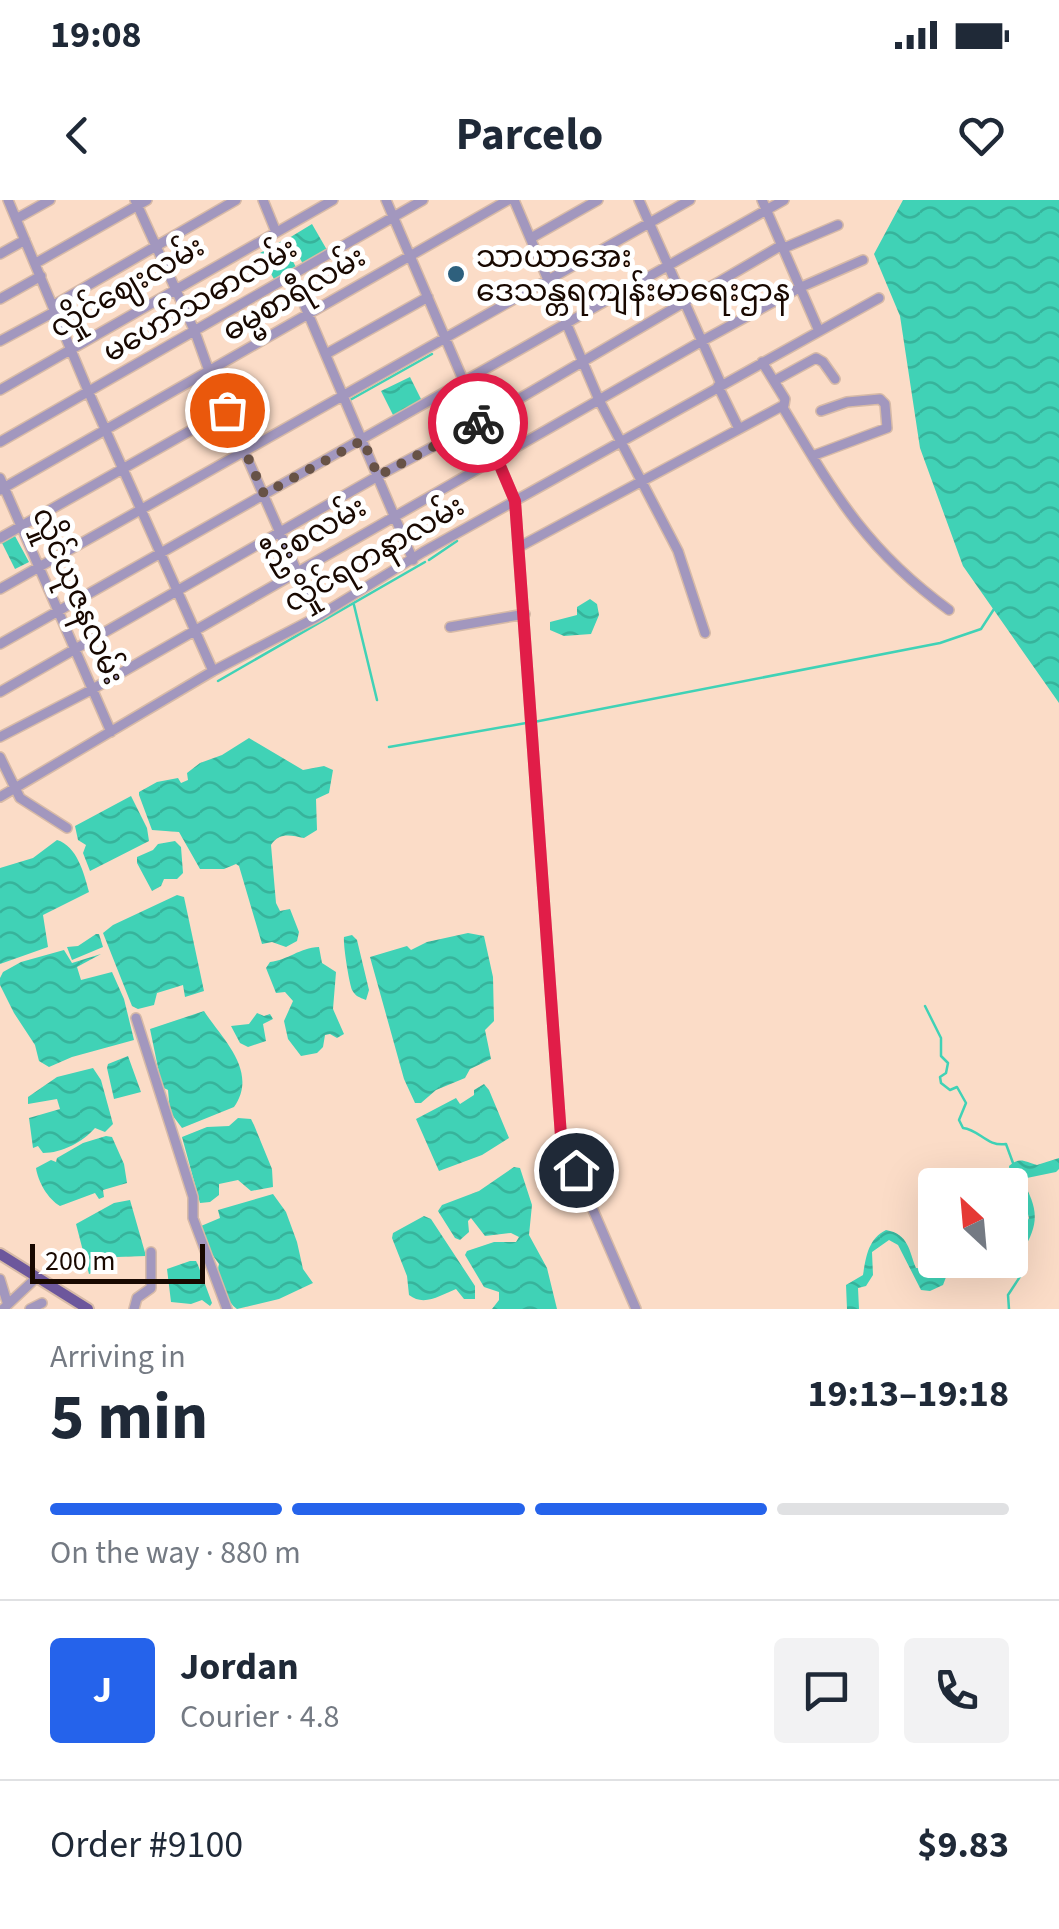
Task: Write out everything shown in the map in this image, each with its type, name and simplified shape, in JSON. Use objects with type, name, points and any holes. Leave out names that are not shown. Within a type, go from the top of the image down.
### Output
[{"type":"main road","points":[[0,1254],[88,1309]]},
{"type":"street","points":[[16,219],[50,200]]},
{"type":"street","points":[[36,263],[136,203],[148,200]]},
{"type":"street","points":[[0,342],[236,200]]},
{"type":"street","points":[[262,200],[276,232]]},
{"type":"street","name":"လှိုင်ဈေးလမ်း","points":[[0,390],[332,200]]},
{"type":"street","points":[[386,200],[515,501],[561,1136],[636,1309]]},
{"type":"street","name":"မဟော်သဓာလမ်း","points":[[0,442],[423,200]]},
{"type":"street","points":[[511,200],[549,278],[599,400],[678,551],[705,633]]},
{"type":"street","name":"ဓမ္မစာရီလမ်း","points":[[1,485],[106,430],[511,200]]},
{"type":"street","points":[[531,238],[598,200]]},
{"type":"street","points":[[638,200],[739,429]]},
{"type":"street","points":[[0,589],[690,200]]},
{"type":"street","points":[[0,644],[463,383],[763,205],[784,200]]},
{"type":"street","points":[[5,203],[36,263],[88,392],[213,672]]},
{"type":"street","points":[[136,203],[196,332],[209,371],[317,618]]},
{"type":"street","points":[[763,205],[820,331]]},
{"type":"street","points":[[0,692],[783,246],[838,225]]},
{"type":"street","points":[[0,254],[25,240]]},
{"type":"street","name":"ဦးစလမ်း","points":[[0,736],[91,690],[702,341],[799,288],[864,260]]},
{"type":"street","points":[[0,299],[41,276]]},
{"type":"street","points":[[292,276],[413,560]]},
{"type":"street","points":[[326,354],[428,297]]},
{"type":"street","name":"လှိုင်ရတနာလမ်း","points":[[0,797],[213,672],[317,618],[515,501],[879,298]]},
{"type":"street","points":[[774,382],[816,358],[834,379]]},
{"type":"street","points":[[519,547],[782,406],[785,400],[762,362]]},
{"type":"street","points":[[812,456],[887,428],[885,404],[880,400],[848,402],[821,411]]},
{"type":"street","points":[[782,406],[867,539],[914,585],[949,610]]},
{"type":"street","points":[[0,538],[227,410]]},
{"type":"street","name":"လှိုင်ယုဇနလမ်း","points":[[1,485],[111,732]]},
{"type":"street","points":[[450,628],[525,614]]},
{"type":"street","points":[[0,756],[20,798],[66,828]]},
{"type":"street","points":[[136,1018],[193,1197],[197,1231],[227,1309]]},
{"type":"street","points":[[134,1309],[137,1298],[151,1288],[151,1252]]},
{"type":"street","points":[[5,1306],[0,1278],[13,1262]]},
{"type":"street","points":[[5,1306],[36,1278]]},
{"type":"street","points":[[30,1309],[42,1303]]},
{"type":"water","points":[[903,200],[1059,200],[1059,703],[963,566],[920,448],[900,316],[874,254]]},
{"type":"water","points":[[312,224],[327,250],[303,264],[289,238]]},
{"type":"water","points":[[282,241],[297,269],[275,281],[260,253]]},
{"type":"water","points":[[410,377],[423,403],[394,417],[381,391]]},
{"type":"water","points":[[15,536],[29,562],[15,569],[2,543]]},
{"type":"water","points":[[590,599],[597,604],[599,615],[591,634],[564,636],[550,630],[550,622],[577,615],[577,607]]},
{"type":"water","points":[[249,738],[303,770],[324,766],[333,770],[329,793],[316,799],[317,830],[304,838],[282,836],[271,845],[276,903],[280,911],[290,909],[299,932],[297,941],[286,947],[272,942],[262,944],[239,866],[200,869],[179,832],[152,830],[139,795],[157,782],[188,780],[187,773],[200,763]]},
{"type":"water","points":[[131,796],[149,841],[90,871],[83,853],[86,845],[78,840],[75,826]]},
{"type":"water","points":[[57,840],[75,854],[89,892],[43,915],[48,947],[0,964],[0,868],[33,858]]},
{"type":"water","points":[[175,841],[181,847],[183,873],[177,879],[164,879],[152,891],[137,857],[158,844]]},
{"type":"water","points":[[177,895],[184,897],[204,991],[185,997],[183,985],[157,993],[154,1005],[138,1009],[132,1006],[103,933]]},
{"type":"water","points":[[468,933],[484,936],[493,977],[494,1021],[485,1030],[491,1059],[470,1069],[465,1078],[415,1103],[404,1079],[370,957]]},
{"type":"water","points":[[96,934],[103,947],[72,960],[67,947],[78,946]]},
{"type":"water","points":[[352,935],[357,940],[369,990],[366,1000],[355,994],[349,979],[344,937]]},
{"type":"water","points":[[319,947],[322,963],[336,972],[333,1009],[344,1034],[337,1038],[325,1035],[323,1047],[317,1053],[301,1056],[288,1039],[284,1021],[293,1001],[285,992],[276,993],[266,968],[270,962]]},
{"type":"water","points":[[64,950],[72,963],[101,954],[77,967],[81,980],[112,972],[124,999],[134,1040],[49,1067],[39,1061],[35,1045],[14,1013],[0,978],[21,962]]},
{"type":"water","points":[[204,1011],[235,1056],[240,1068],[241,1094],[234,1107],[182,1128],[170,1112],[168,1090],[162,1087],[150,1029]]},
{"type":"water","points":[[257,1013],[270,1014],[273,1019],[263,1024],[266,1041],[248,1047],[240,1043],[231,1026],[249,1024]]},
{"type":"water","points":[[128,1056],[141,1092],[114,1099],[108,1064]]},
{"type":"water","points":[[93,1068],[101,1080],[113,1124],[105,1132],[95,1128],[65,1149],[43,1153],[38,1146],[33,1148],[29,1118],[60,1109],[57,1099],[28,1104],[28,1097],[57,1077]]},
{"type":"water","points":[[484,1084],[509,1138],[482,1155],[439,1171],[416,1119],[456,1098],[460,1104]]},
{"type":"water","points":[[238,1118],[251,1119],[272,1169],[273,1187],[251,1191],[238,1180],[219,1184],[219,1195],[200,1203],[182,1137],[207,1127],[229,1126]]},
{"type":"water","points":[[112,1137],[124,1164],[127,1183],[103,1190],[104,1197],[99,1199],[95,1193],[60,1206],[44,1190],[36,1168],[51,1160],[56,1162],[83,1143]]},
{"type":"water","points":[[1059,1158],[1056,1172],[1028,1178],[1028,1168],[1009,1166],[1020,1160],[1037,1165]]},
{"type":"water","points":[[514,1167],[520,1168],[532,1205],[529,1235],[547,1268],[557,1309],[492,1309],[499,1300],[499,1292],[484,1287],[465,1255],[494,1242],[516,1242],[519,1237],[511,1233],[485,1236],[471,1218],[469,1232],[460,1240],[438,1211],[442,1205],[479,1191]]},
{"type":"water","points":[[1028,1192],[1035,1215],[1028,1240]]},
{"type":"water","points":[[273,1194],[286,1212],[303,1269],[313,1283],[279,1299],[237,1309],[222,1288],[219,1264],[209,1250],[201,1226],[220,1218],[218,1210]]},
{"type":"water","points":[[130,1200],[146,1256],[117,1257],[102,1271],[89,1274],[76,1224],[114,1203]]},
{"type":"water","points":[[424,1216],[431,1219],[475,1286],[475,1299],[464,1299],[456,1289],[427,1300],[409,1295],[407,1276],[392,1238],[393,1233]]},
{"type":"water","points":[[886,1230],[904,1239],[918,1268],[918,1278],[946,1278],[943,1285],[921,1290],[898,1245],[889,1240],[872,1252],[873,1275],[866,1286],[858,1288],[859,1309],[847,1309],[846,1285],[863,1275],[867,1255]]},
{"type":"water","points":[[190,1261],[198,1265],[210,1306],[202,1300],[191,1304],[171,1302],[167,1269]]},
{"type":"waterway","points":[[350,400],[432,354]]},
{"type":"waterway","points":[[245,445],[265,435]]},
{"type":"waterway","points":[[429,560],[457,541]]},
{"type":"waterway","points":[[218,681],[425,562]]},
{"type":"waterway","points":[[354,605],[377,700]]},
{"type":"waterway","points":[[534,722],[940,643],[981,629],[994,609]]},
{"type":"waterway","points":[[389,747],[526,723]]},
{"type":"waterway","points":[[925,1006],[941,1038],[941,1056],[948,1063],[941,1083],[950,1090],[957,1087],[966,1103],[959,1120],[963,1128],[994,1143],[1006,1144],[1013,1163]]},
{"type":"waterway","points":[[1009,1309],[1008,1295],[1019,1278]]},
{"type":"way so far","points":[[227,410],[264,494],[363,440],[378,476],[478,423]]},
{"type":"place","name":"သာယာအေး ဒေသန္တရကျန်းမာရေးဌာန","points":[[456,274]]},
{"type":"route","points":[[478,423],[481,421],[515,501],[561,1136],[576,1170]]}]
